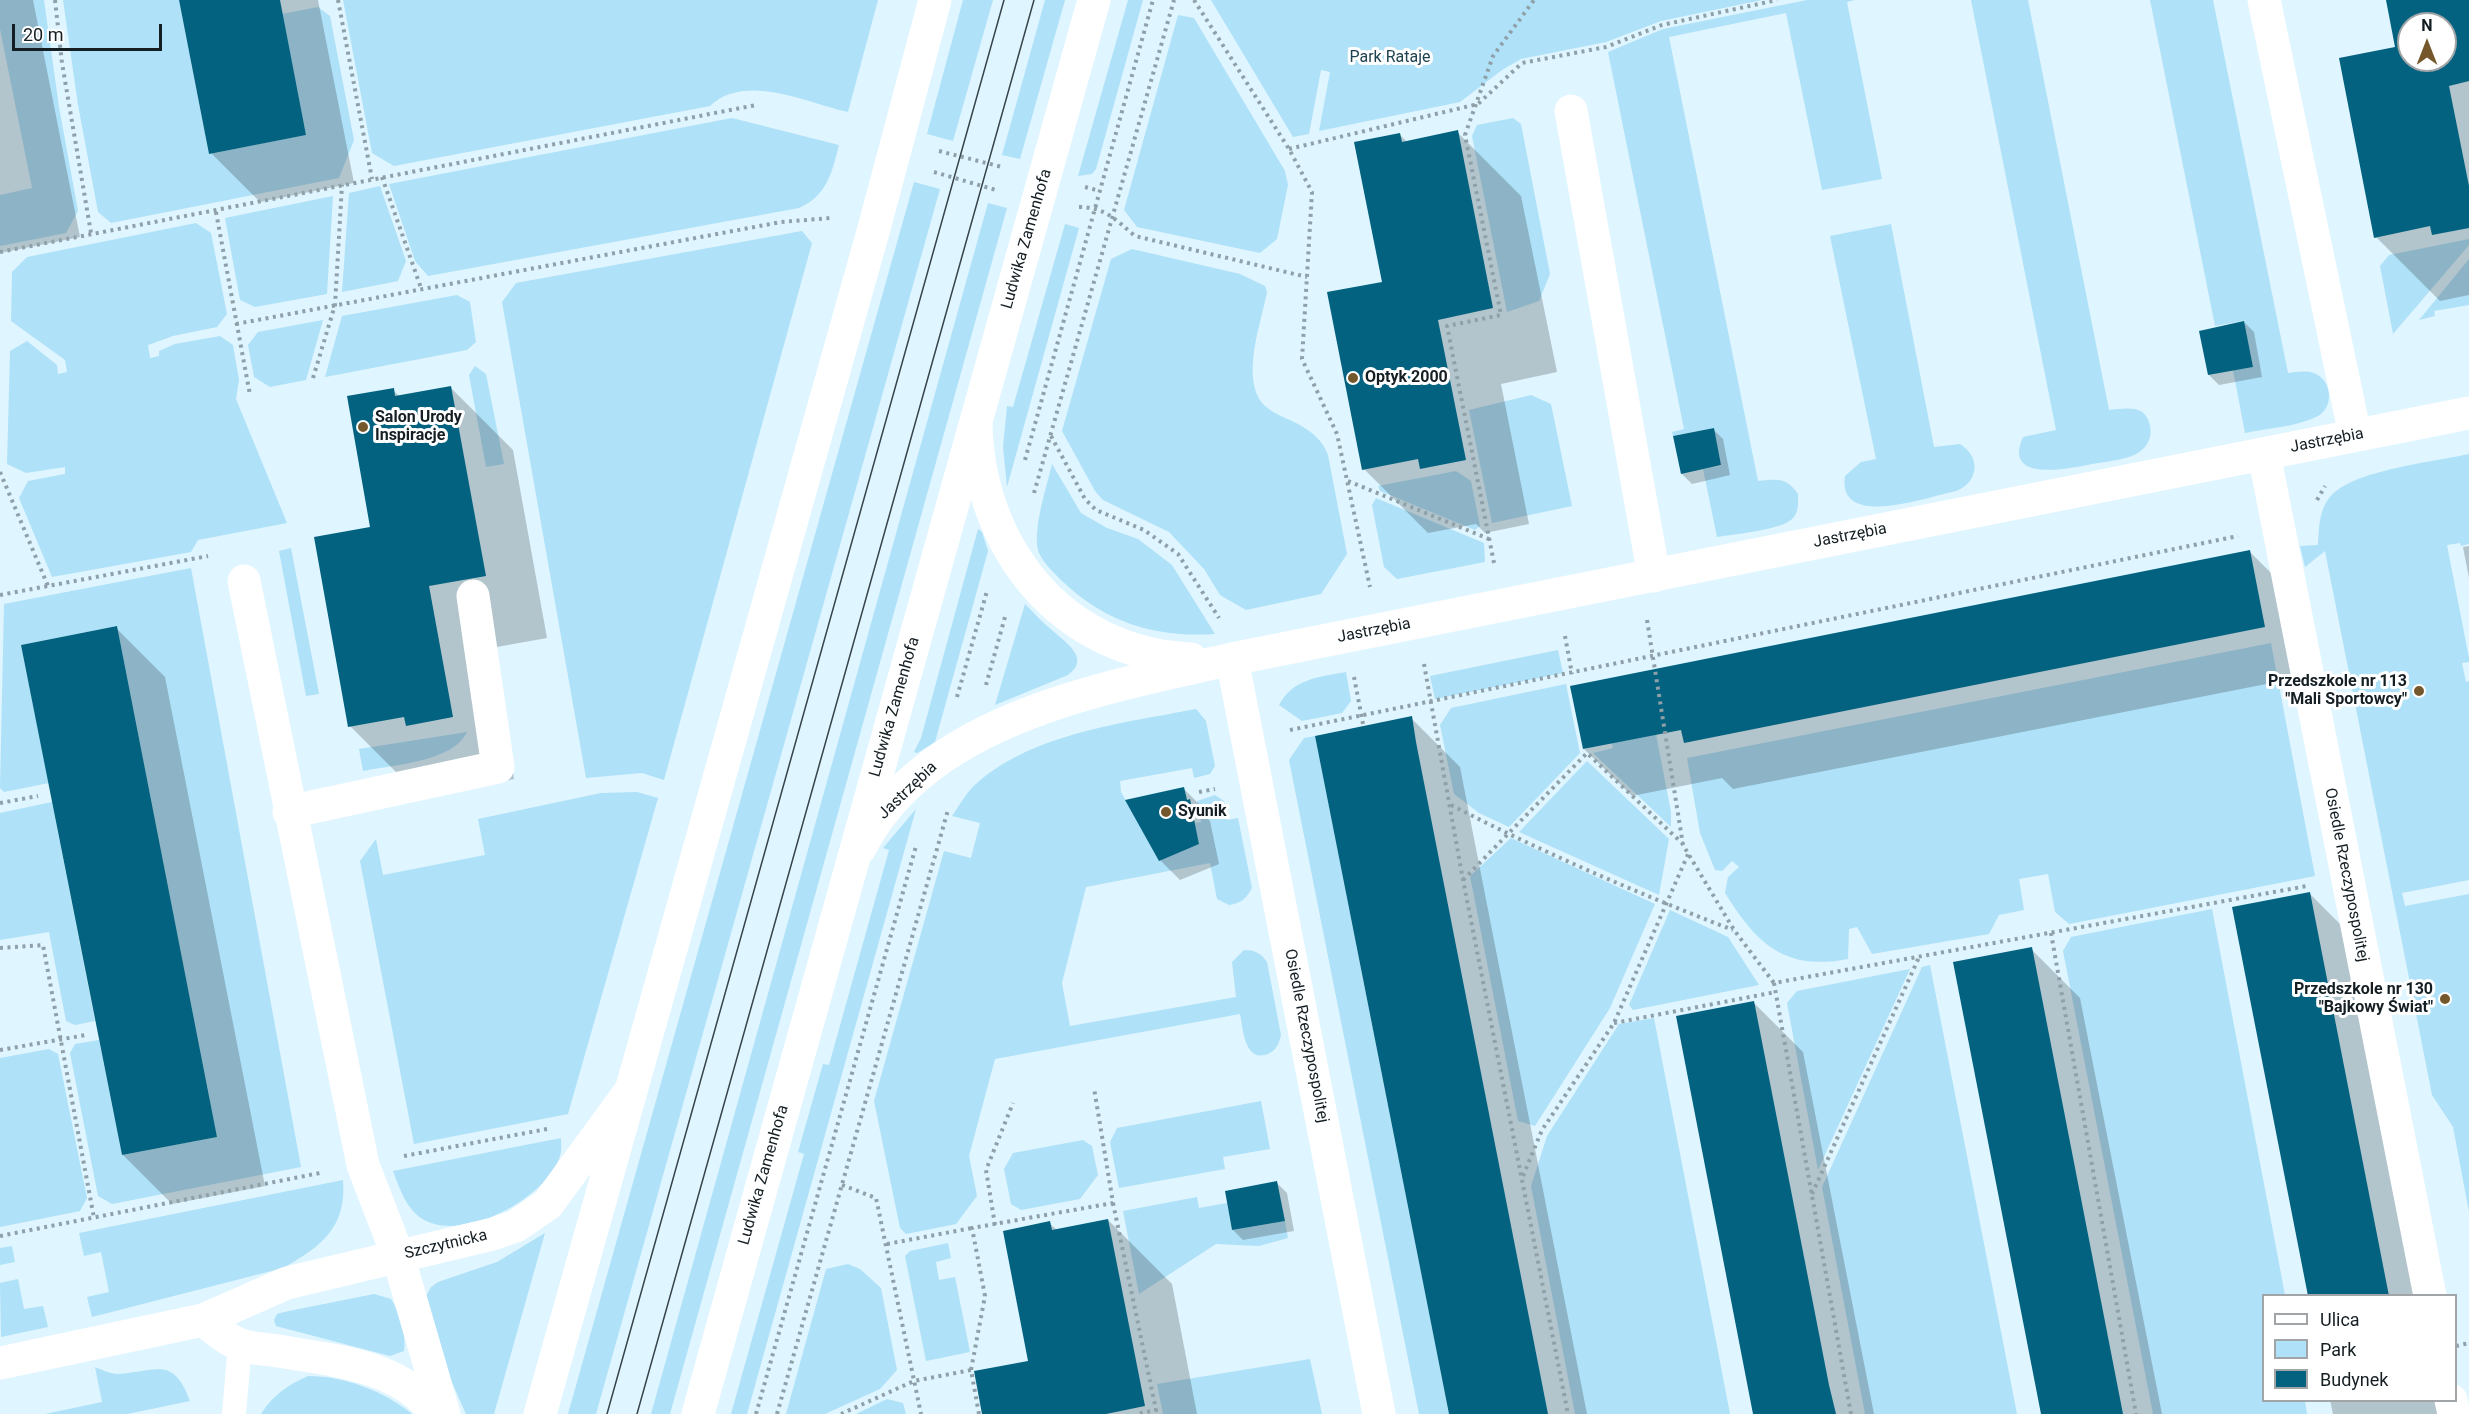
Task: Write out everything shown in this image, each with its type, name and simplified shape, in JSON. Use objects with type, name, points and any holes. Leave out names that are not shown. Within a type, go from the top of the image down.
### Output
[{"type":"street","points":[[540,1414],[633,1088],[935,0]]},
{"type":"street","name":"Ludwika Zamenhofa","points":[[698,1414],[1094,0]]},
{"type":"street","points":[[2264,0],[2355,435]]},
{"type":"street","points":[[1571,111],[1646,577]]},
{"type":"street","name":"Jastrzębia","points":[[848,875],[865,837],[893,802],[930,767],[969,741],[1019,716],[1070,697],[1232,659],[2469,413]]},
{"type":"street","name":"Jastrzębia","points":[[976,418],[983,484],[998,525],[1023,568],[1059,610],[1098,636],[1137,652],[1186,659],[1232,659]]},
{"type":"street","name":"Osiedle Rzeczypospolitej","points":[[2264,454],[2430,1294]]},
{"type":"street","points":[[244,582],[363,1165],[398,1256],[444,1414]]},
{"type":"street","points":[[290,812],[498,767],[473,596]]},
{"type":"street","name":"Osiedle Rzeczypospolitej","points":[[1232,659],[1379,1414]]},
{"type":"street","name":"Szczytnicka","points":[[0,1362],[202,1320],[287,1283],[493,1234],[534,1215],[556,1195],[633,1088]]},
{"type":"street","points":[[202,1320],[240,1345],[312,1356],[370,1370],[411,1388],[435,1414]]},
{"type":"lane","points":[[234,1414],[240,1345]]},
{"type":"path","points":[[55,0],[62,63],[91,233]]},
{"type":"path","points":[[338,0],[372,179]]},
{"type":"path","points":[[1194,0],[1289,149],[1312,192],[1302,359],[1337,434],[1371,591]]},
{"type":"path","points":[[1495,567],[1447,326],[1501,315],[1465,135],[1478,104],[1493,56],[1534,0]]},
{"type":"path","points":[[1289,149],[1478,104],[1522,63],[1606,46],[1662,25],[1776,0]]},
{"type":"path","points":[[0,252],[91,233],[216,212],[382,177],[756,105]]},
{"type":"path","points":[[897,141],[1100,191]]},
{"type":"path","points":[[934,172],[1002,191]]},
{"type":"path","points":[[382,177],[421,288]]},
{"type":"path","points":[[313,378],[335,305],[342,185]]},
{"type":"path","points":[[1095,207],[1113,217],[1135,236],[1307,278]]},
{"type":"path","points":[[216,212],[250,395]]},
{"type":"path","points":[[236,324],[781,222],[838,218]]},
{"type":"path","points":[[1050,435],[1085,499],[1096,510],[1144,530],[1178,554],[1223,624]]},
{"type":"path","points":[[0,472],[48,586]]},
{"type":"path","points":[[1348,481],[1490,539]]},
{"type":"path","points":[[1430,702],[2245,535]]},
{"type":"path","points":[[0,595],[238,550],[244,582]]},
{"type":"path","points":[[1646,577],[1655,657],[1683,845]]},
{"type":"path","points":[[1417,623],[1463,880],[1568,1414]]},
{"type":"path","points":[[1463,880],[1587,753],[1689,852],[1734,930],[1774,983],[1851,1414]]},
{"type":"path","points":[[0,803],[38,796]]},
{"type":"path","points":[[1451,805],[1509,835],[1665,904],[1734,930]]},
{"type":"path","points":[[1523,1177],[1542,1130],[1614,1023],[1689,852]]},
{"type":"path","points":[[1774,983],[2315,884]]},
{"type":"path","points":[[2051,933],[2136,1414]]},
{"type":"path","points":[[0,948],[44,945],[94,1218]]},
{"type":"path","points":[[1812,1195],[1920,955]]},
{"type":"path","points":[[1614,1023],[1776,992]]},
{"type":"path","points":[[0,1050],[86,1035]]},
{"type":"path","points":[[1094,1088],[1113,1203],[1156,1410],[1137,1414]]},
{"type":"path","points":[[995,1225],[986,1170],[1013,1103]]},
{"type":"path","points":[[0,1236],[546,1130]]},
{"type":"path","points":[[842,1185],[876,1198],[921,1414]]},
{"type":"path","points":[[887,1244],[1113,1203]]},
{"type":"path","points":[[972,1228],[985,1296],[970,1370],[979,1414]]},
{"type":"path","points":[[841,1414],[914,1381],[970,1370]]},
{"type":"green space","points":[[0,0],[44,0],[59,107],[78,211],[66,233],[0,246],[0,195],[32,188],[0,29]]},
{"type":"green space","points":[[63,0],[179,0],[209,154],[306,135],[282,14],[318,7],[330,16],[354,140],[339,178],[111,223],[98,212],[78,105]]},
{"type":"green space","points":[[343,0],[878,0],[848,112],[777,93],[741,91],[724,96],[710,106],[394,166],[372,153]]},
{"type":"green space","points":[[963,0],[993,0],[953,141],[927,134]]},
{"type":"green space","points":[[1045,0],[1065,0],[1020,159],[1002,155]]},
{"type":"green space","points":[[1128,0],[1143,0],[1096,169],[1092,174],[1078,176]]},
{"type":"green space","name":"Park Rataje","points":[[1211,0],[1762,0],[1661,21],[1606,42],[1521,59],[1502,70],[1460,102],[1319,131],[1330,72],[1321,70],[1309,134],[1293,137]]},
{"type":"green space","points":[[1807,0],[1855,0],[1847,2],[1882,179],[1822,190],[1786,13],[1669,37],[1758,481],[1781,480],[1794,488],[1798,494],[1797,512],[1789,521],[1770,528],[1717,537],[1703,469],[1721,466],[1714,428],[1673,436],[1672,432],[1684,429],[1608,52],[1663,29]]},
{"type":"green space","points":[[1971,0],[2028,0],[2109,410],[2138,410],[2146,416],[2150,426],[2150,436],[2144,448],[2127,458],[2055,470],[2042,470],[2022,462],[2019,452],[2023,437],[2056,430]]},
{"type":"green space","points":[[2150,0],[2213,0],[2288,373],[2316,374],[2328,388],[2327,407],[2310,420],[2245,433],[2233,370],[2253,367],[2244,321],[2215,326]]},
{"type":"green space","points":[[1178,15],[1194,18],[1285,171],[1288,185],[1277,239],[1260,253],[1137,227],[1124,210]]},
{"type":"green space","points":[[732,118],[839,145],[831,174],[816,197],[799,208],[428,276],[415,261],[389,184]]},
{"type":"green space","points":[[1513,118],[1521,124],[1550,274],[1539,301],[1507,312],[1472,136],[1477,125]]},
{"type":"green space","points":[[914,182],[940,189],[596,1414],[568,1414]]},
{"type":"green space","points":[[380,186],[406,261],[398,281],[342,292],[349,193]]},
{"type":"green space","points":[[333,196],[327,294],[255,307],[240,300],[225,218]]},
{"type":"green space","points":[[988,203],[1007,208],[670,1414],[651,1414]]},
{"type":"green space","points":[[196,223],[211,233],[227,314],[217,327],[173,336],[148,345],[150,358],[159,356],[159,351],[175,344],[220,336],[233,345],[239,380],[236,399],[287,523],[198,540],[191,552],[52,577],[19,498],[28,481],[65,474],[65,467],[26,473],[7,464],[10,351],[27,341],[57,365],[58,374],[67,372],[65,360],[11,321],[12,272],[27,257]]},
{"type":"green space","points":[[1065,224],[1079,228],[1007,487],[1003,447],[1007,406],[1013,407]]},
{"type":"green space","points":[[1891,224],[1934,447],[1960,444],[1967,449],[1975,469],[1969,482],[1956,491],[1906,503],[1869,506],[1855,502],[1846,492],[1845,476],[1861,462],[1876,459],[1830,236]]},
{"type":"green space","points":[[802,231],[812,243],[664,780],[642,773],[586,778],[502,302],[516,283]]},
{"type":"green space","points":[[2469,239],[2469,245],[2393,334],[2380,266],[2389,255]]},
{"type":"green space","points":[[1132,249],[1240,274],[1265,286],[1267,292],[1254,351],[1254,381],[1257,394],[1267,408],[1312,433],[1326,449],[1347,554],[1321,594],[1246,610],[1220,595],[1204,569],[1169,532],[1103,500],[1095,491],[1062,431],[1111,259]]},
{"type":"green space","points":[[2469,259],[2469,305],[2434,311],[2435,316],[2419,320]]},
{"type":"green space","points":[[457,295],[470,302],[476,342],[467,350],[325,377],[342,316]]},
{"type":"green space","points":[[323,320],[306,380],[270,387],[254,377],[248,345],[258,332]]},
{"type":"green space","points":[[475,366],[486,374],[504,464],[486,467],[469,375]]},
{"type":"green space","points":[[1531,395],[1551,404],[1572,506],[1492,523],[1469,410]]},
{"type":"green space","name":"Przedszkole nr 113 \"Mali Sportowcy\"","points":[[2469,454],[2469,544],[2447,545],[2469,658],[2469,662],[2462,663],[2466,682],[2469,681],[2469,880],[2402,893],[2405,906],[2469,894],[2469,1212],[2453,1127],[2432,1095],[2325,551],[2305,567],[2300,546],[2318,545],[2320,520],[2326,502],[2341,488],[2356,480],[2395,468]]},
{"type":"green space","points":[[1052,464],[1081,513],[1107,528],[1138,539],[1172,565],[1215,634],[1171,633],[1131,624],[1094,606],[1054,573],[1039,554],[1037,541],[1039,518]]},
{"type":"green space","points":[[1456,471],[1471,481],[1480,526],[1475,530],[1380,491],[1378,486]]},
{"type":"green space","points":[[1376,498],[1484,543],[1485,562],[1397,579],[1384,567],[1372,505]]},
{"type":"green space","points":[[978,529],[982,532],[988,551],[935,742],[917,753],[914,752],[921,738]]},
{"type":"green space","points":[[291,548],[319,694],[306,696],[279,551]]},
{"type":"green space","points":[[191,568],[301,1167],[112,1204],[98,1196],[70,1053],[75,1044],[99,1040],[122,1155],[217,1137],[117,626],[21,645],[49,783],[4,792],[0,788],[4,604]]},
{"type":"green space","points":[[1025,604],[1070,646],[1077,657],[1077,663],[1068,675],[995,705]]},
{"type":"green space","points":[[2271,643],[2315,876],[2069,924],[2055,912],[2048,874],[2019,879],[2024,910],[1999,915],[1989,934],[1872,954],[1857,927],[1849,929],[1848,959],[1826,962],[1806,961],[1774,950],[1749,927],[1725,893],[1728,877],[1739,867],[1732,861],[1722,871],[1715,870],[1700,833],[1687,758]]},
{"type":"green space","points":[[1558,650],[1563,673],[1435,699],[1430,676]]},
{"type":"green space","points":[[1346,672],[1351,701],[1342,713],[1302,721],[1279,705],[1285,696],[1299,684]]},
{"type":"green space","points":[[1566,684],[1580,753],[1509,827],[1479,813],[1454,794],[1440,725],[1451,708]]},
{"type":"green space","points":[[1650,703],[1671,812],[1671,827],[1593,753],[1613,748],[1609,731]]},
{"type":"green space","points":[[1196,709],[1206,721],[1215,766],[1210,774],[1194,778],[1192,768],[1120,781],[1121,792],[1153,849],[1199,844],[1195,823],[1201,822],[1197,801],[1215,795],[1224,801],[1227,820],[1238,818],[1252,888],[1245,898],[1237,903],[1229,905],[1217,899],[1210,863],[1086,887],[1062,983],[1070,1026],[1236,997],[1232,962],[1244,950],[1248,950],[1262,956],[1267,962],[1281,1035],[1277,1046],[1268,1054],[1254,1054],[1246,1043],[1240,1014],[995,1059],[969,1156],[977,1196],[956,1224],[906,1234],[900,1228],[874,1101],[944,851],[971,858],[980,823],[952,816],[977,783],[1000,766],[1025,752],[1081,732]]},
{"type":"green space","points":[[467,732],[460,742],[436,756],[363,771],[359,749]]},
{"type":"green space","points":[[1315,736],[1449,1414],[1419,1414],[1289,760],[1304,738]]},
{"type":"green space","points":[[1587,761],[1669,839],[1659,895],[1519,832]]},
{"type":"green space","points":[[637,792],[658,798],[568,1114],[414,1144],[360,861],[376,839],[383,875],[485,855],[478,819],[601,793]]},
{"type":"green space","points":[[52,802],[95,1021],[75,1025],[66,1021],[49,932],[0,940],[0,813]]},
{"type":"green space","points":[[916,809],[747,1414],[731,1414],[804,1154],[798,1152],[823,1064],[829,1065],[889,850],[883,848]]},
{"type":"green space","points":[[1511,838],[1655,904],[1610,1008],[1535,1126],[1518,1121],[1470,876]]},
{"type":"green space","points":[[2212,909],[2285,1294],[2262,1294],[2262,1402],[2305,1402],[2307,1414],[2153,1414],[2063,951],[2071,937]]},
{"type":"green space","points":[[1670,910],[1728,937],[1759,985],[1633,1010],[1629,1005]]},
{"type":"green space","points":[[1930,965],[2017,1414],[1865,1414],[1822,1187],[1922,967]]},
{"type":"green space","points":[[1910,969],[1818,1170],[1787,1003],[1797,991]]},
{"type":"green space","points":[[1654,1018],[1730,1414],[1575,1414],[1531,1186],[1547,1136],[1619,1024]]},
{"type":"green space","points":[[49,1049],[58,1054],[87,1198],[80,1211],[0,1227],[0,1058]]},
{"type":"green space","points":[[1261,1101],[1270,1149],[1223,1157],[1225,1169],[1119,1188],[1110,1142],[1117,1128]]},
{"type":"green space","points":[[561,1138],[560,1156],[552,1172],[538,1187],[501,1213],[458,1226],[438,1225],[416,1214],[404,1197],[393,1171]]},
{"type":"green space","points":[[1083,1140],[1092,1146],[1098,1175],[1080,1199],[1021,1210],[1011,1204],[1004,1169],[1013,1153]]},
{"type":"green space","points":[[343,1180],[341,1211],[329,1234],[309,1252],[283,1268],[92,1317],[87,1297],[109,1292],[101,1252],[84,1256],[79,1233]]},
{"type":"green space","points":[[1197,1197],[1199,1208],[1227,1203],[1232,1230],[1285,1221],[1288,1238],[1259,1246],[1216,1244],[1139,1294],[1123,1211]]},
{"type":"green space","points":[[545,1233],[494,1414],[466,1414],[449,1376],[426,1296],[431,1287],[438,1282],[497,1262]]},
{"type":"green space","points":[[948,1243],[951,1258],[936,1262],[939,1280],[955,1277],[970,1352],[926,1361],[905,1256],[910,1251]]},
{"type":"green space","points":[[12,1246],[15,1262],[0,1265],[0,1248]]},
{"type":"green space","points":[[848,1264],[860,1269],[881,1288],[897,1370],[880,1389],[825,1414],[786,1414],[826,1269]]},
{"type":"green space","points":[[18,1279],[24,1309],[43,1306],[48,1327],[1,1337],[0,1283]]},
{"type":"green space","points":[[374,1294],[391,1299],[394,1304],[403,1331],[404,1351],[390,1356],[276,1326],[274,1320],[277,1314],[284,1312]]},
{"type":"green space","points":[[1310,1359],[1322,1414],[1163,1414],[1157,1384]]},
{"type":"green space","points":[[95,1367],[115,1374],[153,1370],[170,1372],[184,1387],[190,1401],[127,1414],[45,1414],[102,1402]]},
{"type":"green space","points":[[308,1376],[336,1379],[363,1386],[389,1398],[412,1414],[261,1414],[282,1391]]},
{"type":"green space","points":[[887,1399],[903,1403],[906,1414],[856,1414]]},
{"type":"building","points":[[179,0],[280,0],[306,135],[209,154]]},
{"type":"building","points":[[2386,0],[2469,0],[2469,81],[2449,86],[2469,186],[2469,228],[2432,235],[2430,226],[2374,238],[2339,58],[2395,47]]},
{"type":"building","points":[[1458,130],[1493,308],[1438,320],[1466,460],[1420,469],[1418,459],[1362,470],[1327,292],[1382,282],[1354,142],[1400,133],[1402,142]]},
{"type":"building","points":[[2244,321],[2253,367],[2208,375],[2199,331]]},
{"type":"building","points":[[451,386],[486,576],[429,586],[453,717],[406,726],[404,717],[348,727],[314,537],[370,527],[347,396],[394,388],[395,396]]},
{"type":"building","points":[[1714,428],[1721,465],[1681,474],[1673,436]]},
{"type":"building","points":[[2250,550],[2265,627],[1684,743],[1681,730],[1583,749],[1570,686]]},
{"type":"building","points":[[117,626],[217,1137],[122,1155],[21,645]]},
{"type":"building","points":[[1412,716],[1548,1414],[1449,1414],[1315,736]]},
{"type":"building","name":"Syunik","points":[[1184,787],[1187,800],[1190,799],[1199,844],[1159,861],[1125,800]]},
{"type":"building","points":[[2310,892],[2389,1294],[2308,1294],[2232,907]]},
{"type":"building","points":[[2032,947],[2123,1414],[2041,1414],[1953,962]]},
{"type":"building","points":[[1754,1001],[1836,1414],[1753,1414],[1676,1016]]},
{"type":"building","points":[[1277,1181],[1285,1221],[1232,1230],[1225,1191]]},
{"type":"building","points":[[1108,1219],[1145,1406],[1106,1414],[982,1414],[974,1371],[1028,1361],[1003,1231],[1050,1221],[1052,1230]]},
{"type":"tram line","points":[[607,1414],[1004,0]]},
{"type":"tram line","points":[[637,1414],[1034,0]]},
{"type":"place","name":"Optyk 2000","points":[[1353,378]]},
{"type":"place","name":"Salon Urody Inspiracje","points":[[363,427]]},
{"type":"place","name":"Przedszkole nr 113 \"Mali Sportowcy\"","points":[[2419,691]]},
{"type":"place","name":"Syunik","points":[[1166,812]]},
{"type":"place","name":"Przedszkole nr 130 \"Bajkowy Świat\"","points":[[2445,999]]}]
